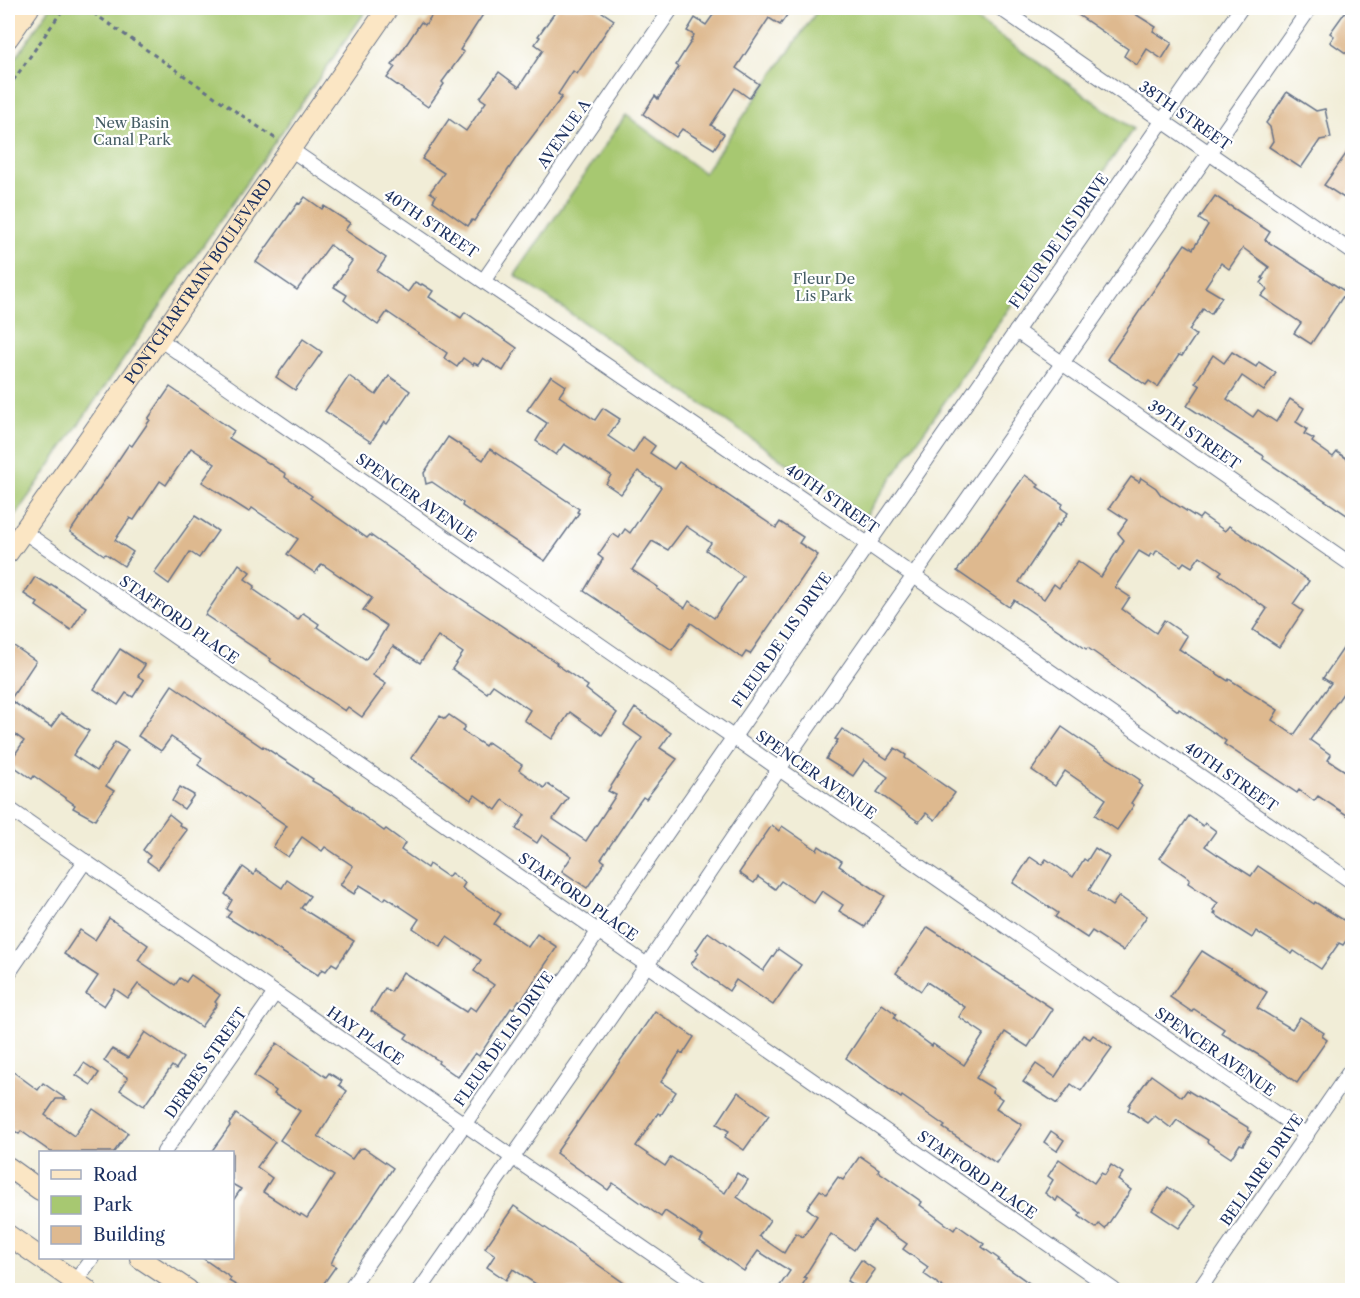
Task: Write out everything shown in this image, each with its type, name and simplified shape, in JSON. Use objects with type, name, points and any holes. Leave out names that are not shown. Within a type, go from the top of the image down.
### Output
[{"type":"main road","points":[[8,38],[29,8]]},
{"type":"main road","name":"PONTCHARTRAIN BOULEVARD","points":[[8,554],[388,8]]},
{"type":"main road","points":[[8,1167],[39,1189]]},
{"type":"main road","points":[[8,1235],[39,1257]]},
{"type":"main road","points":[[42,1259],[81,1286]]},
{"type":"main road","points":[[143,1259],[188,1290]]},
{"type":"street","name":"AVENUE A","points":[[484,280],[672,8]]},
{"type":"street","name":"38TH STREET","points":[[1000,8],[1353,252]]},
{"type":"street","name":"FLEUR DE LIS DRIVE","points":[[349,1290],[1241,8]]},
{"type":"street","points":[[420,1290],[779,769],[1310,8]]},
{"type":"street","name":"40TH STREET","points":[[290,148],[868,544],[1353,882]]},
{"type":"street","name":"39TH STREET","points":[[1016,331],[1353,565]]},
{"type":"street","name":"SPENCER AVENUE","points":[[159,339],[1306,1135]]},
{"type":"street","name":"STAFFORD PLACE","points":[[23,531],[1113,1290]]},
{"type":"street","name":"HAY PLACE","points":[[8,808],[703,1290]]},
{"type":"street","points":[[8,974],[85,861]]},
{"type":"street","name":"DERBES STREET","points":[[165,1151],[275,993]]},
{"type":"street","name":"BELLAIRE DRIVE","points":[[1199,1290],[1353,1068]]},
{"type":"street","points":[[81,1286],[91,1259]]},
{"type":"path","points":[[8,88],[64,8]]},
{"type":"path","points":[[86,8],[290,148]]},
{"type":"green space","name":"New Basin Canal Park","points":[[50,8],[368,8],[8,526],[8,69]]},
{"type":"green space","name":"Fleur De Lis Park","points":[[819,8],[960,8],[1133,129],[865,517],[515,275],[626,115],[704,173]]},
{"type":"building","points":[[437,8],[476,8],[484,13],[460,50],[464,52],[442,82],[444,84],[428,107],[387,78],[395,67],[392,65],[421,22],[425,25]]},
{"type":"building","points":[[558,8],[596,8],[614,20],[577,74],[573,71],[558,94],[562,97],[516,158],[474,221],[472,220],[468,226],[433,201],[436,196],[430,192],[444,173],[422,159],[449,119],[466,131],[486,102],[480,98],[499,72],[519,87],[543,50],[535,44],[540,37],[538,36]]},
{"type":"building","points":[[718,8],[792,8],[780,25],[769,18],[736,68],[759,84],[749,98],[735,88],[711,125],[724,134],[714,149],[682,129],[676,137],[643,114],[655,96],[658,99],[679,67],[676,65],[694,35],[687,31],[695,18],[706,25]]},
{"type":"building","points":[[1068,8],[1135,8],[1132,12],[1156,27],[1153,31],[1172,43],[1162,59],[1147,49],[1137,65],[1124,56],[1128,49]]},
{"type":"building","points":[[1348,8],[1353,8],[1353,58],[1330,42],[1334,36],[1330,33]]},
{"type":"building","points":[[1287,92],[1316,111],[1325,109],[1331,138],[1320,140],[1301,168],[1269,147],[1273,141],[1270,127],[1266,123]]},
{"type":"building","points":[[1353,144],[1353,185],[1344,198],[1324,185]]},
{"type":"building","points":[[1215,196],[1270,232],[1265,240],[1346,292],[1311,344],[1294,333],[1301,323],[1261,296],[1267,289],[1261,283],[1269,267],[1243,248],[1229,269],[1221,263],[1205,287],[1222,297],[1211,314],[1203,309],[1189,330],[1196,335],[1182,356],[1179,355],[1158,387],[1149,381],[1146,385],[1107,359],[1185,244],[1193,249],[1208,225],[1199,219]]},
{"type":"building","points":[[305,197],[322,209],[324,206],[350,223],[345,230],[386,258],[377,271],[408,292],[415,282],[422,284],[433,291],[429,297],[461,318],[465,312],[517,348],[503,371],[483,358],[478,365],[474,363],[473,365],[463,358],[457,367],[444,358],[447,353],[387,312],[378,325],[358,311],[344,300],[347,295],[334,287],[352,261],[330,245],[297,290],[256,262],[298,203],[300,204]]},
{"type":"building","points":[[303,339],[322,352],[295,390],[276,377]]},
{"type":"building","points":[[1232,352],[1256,367],[1259,362],[1276,373],[1264,391],[1242,376],[1227,399],[1253,417],[1258,410],[1276,422],[1290,399],[1304,408],[1296,422],[1307,429],[1304,434],[1314,439],[1312,442],[1333,457],[1337,452],[1353,463],[1353,519],[1263,459],[1264,456],[1187,406],[1200,386],[1195,383],[1213,355],[1224,363]]},
{"type":"building","points":[[349,376],[376,395],[389,376],[410,391],[387,424],[384,422],[371,442],[325,411]]},
{"type":"building","points":[[551,376],[566,386],[559,396],[595,420],[603,408],[620,419],[608,436],[633,453],[643,437],[655,446],[650,453],[674,469],[679,462],[776,528],[780,522],[803,537],[799,543],[818,555],[750,654],[746,652],[742,658],[691,623],[672,650],[584,591],[603,559],[598,555],[607,542],[613,534],[619,538],[625,529],[630,533],[661,487],[638,471],[621,494],[606,484],[611,475],[564,444],[556,455],[536,441],[547,423],[527,410]],"holes":[[[686,526],[711,543],[706,550],[743,576],[714,618],[689,601],[685,608],[632,570],[652,541],[668,550]]]},
{"type":"building","points":[[170,387],[234,431],[229,438],[286,474],[285,477],[312,496],[310,498],[367,538],[370,535],[588,686],[586,689],[617,713],[602,735],[570,712],[552,739],[524,720],[530,710],[493,685],[487,693],[452,669],[463,653],[438,636],[420,663],[393,646],[372,675],[386,684],[362,717],[348,707],[345,711],[270,661],[271,659],[205,615],[239,564],[250,572],[245,579],[255,586],[253,589],[298,620],[303,613],[319,624],[317,627],[365,660],[387,626],[363,610],[372,598],[322,564],[315,573],[287,554],[298,539],[252,508],[249,512],[202,482],[215,464],[191,448],[166,485],[160,481],[134,520],[130,518],[115,540],[133,552],[124,566],[70,532],[129,444],[132,446],[150,420],[148,419]]},
{"type":"building","points":[[448,437],[483,460],[490,449],[579,509],[577,512],[579,513],[545,561],[462,506],[463,503],[432,482],[426,484],[424,473]]},
{"type":"building","points":[[1025,475],[1039,485],[1037,487],[1063,504],[1061,508],[1068,513],[1059,526],[1057,524],[1019,582],[1044,599],[1054,584],[1059,588],[1078,561],[1101,577],[1124,540],[1118,533],[1127,520],[1109,508],[1131,477],[1139,482],[1141,478],[1156,488],[1161,495],[1199,519],[1202,515],[1225,531],[1229,526],[1309,581],[1293,604],[1303,611],[1279,647],[1253,630],[1267,609],[1219,574],[1222,571],[1200,556],[1192,567],[1184,562],[1181,566],[1157,550],[1149,557],[1139,551],[1115,587],[1130,597],[1122,609],[1156,633],[1164,620],[1187,636],[1179,649],[1278,710],[1272,720],[1294,735],[1331,683],[1323,678],[1353,634],[1353,684],[1346,693],[1344,692],[1310,740],[1331,755],[1328,760],[1353,776],[1353,819],[1318,796],[1314,801],[1299,790],[1297,793],[1224,744],[1226,741],[1179,709],[1178,711],[1088,648],[1086,649],[1014,600],[1009,607],[957,571]]},
{"type":"building","points":[[195,516],[218,531],[199,558],[190,552],[169,584],[154,573]]},
{"type":"building","points":[[35,577],[50,586],[51,584],[86,607],[71,630],[36,606],[38,603],[24,594]]},
{"type":"building","points":[[8,642],[36,661],[10,700],[51,727],[61,713],[89,731],[73,755],[97,771],[115,742],[128,750],[106,786],[114,791],[95,820],[73,808],[75,805],[34,776],[32,779],[9,763],[24,741],[8,729]]},
{"type":"building","points":[[120,649],[145,665],[138,676],[144,680],[133,697],[126,693],[118,705],[94,689]]},
{"type":"building","points":[[172,685],[313,779],[312,781],[335,794],[384,831],[386,829],[405,843],[401,850],[427,868],[429,864],[448,877],[451,873],[465,883],[462,888],[501,914],[494,924],[528,947],[537,934],[557,947],[521,1001],[519,1000],[513,1009],[511,1008],[479,1056],[475,1053],[458,1077],[405,1038],[408,1034],[371,1011],[385,988],[391,992],[403,972],[466,1012],[470,1007],[476,1011],[494,985],[474,971],[481,960],[447,937],[441,947],[413,928],[419,919],[386,897],[384,900],[360,885],[354,894],[340,885],[353,866],[325,847],[322,851],[302,837],[288,857],[273,847],[287,826],[198,765],[202,758],[171,737],[161,751],[138,736]]},
{"type":"building","points":[[635,708],[671,733],[660,748],[677,759],[646,799],[643,797],[635,808],[601,859],[605,862],[587,888],[562,871],[572,856],[542,835],[537,843],[516,829],[525,815],[503,800],[496,810],[475,795],[471,800],[411,758],[440,716],[445,719],[449,715],[465,726],[462,731],[485,746],[488,742],[522,765],[519,770],[544,788],[547,784],[568,798],[553,819],[586,841],[616,795],[608,791],[642,738],[624,725]]},
{"type":"building","points":[[1062,727],[1140,780],[1138,783],[1142,786],[1131,803],[1134,805],[1117,830],[1095,815],[1106,799],[1065,771],[1055,786],[1032,770]]},
{"type":"building","points":[[842,729],[887,759],[895,748],[906,755],[905,758],[955,793],[935,820],[926,813],[919,822],[877,792],[888,777],[864,760],[853,776],[826,759]]},
{"type":"building","points":[[180,787],[194,795],[184,809],[172,801]]},
{"type":"building","points":[[169,814],[187,830],[158,869],[147,861],[150,856],[143,850]]},
{"type":"building","points":[[1189,816],[1203,826],[1205,823],[1216,831],[1205,846],[1218,855],[1251,876],[1258,866],[1314,904],[1315,902],[1353,926],[1353,931],[1343,945],[1339,943],[1321,969],[1294,951],[1292,954],[1256,931],[1252,938],[1214,914],[1216,912],[1213,910],[1218,903],[1188,883],[1190,879],[1160,858]]},
{"type":"building","points":[[772,825],[779,831],[782,826],[817,850],[819,846],[842,861],[839,866],[885,896],[865,927],[839,911],[843,905],[822,891],[814,903],[781,881],[775,889],[758,877],[754,883],[739,873]]},
{"type":"building","points":[[1095,848],[1109,857],[1089,890],[1112,906],[1119,896],[1147,916],[1123,951],[1092,931],[1087,938],[1055,917],[1058,913],[1013,883],[1030,857],[1042,865],[1046,859],[1073,877],[1084,859],[1087,861]]},
{"type":"building","points":[[243,867],[254,875],[256,870],[282,888],[287,880],[310,896],[301,908],[354,941],[337,966],[332,963],[326,971],[322,969],[318,975],[227,917],[231,912],[227,909],[232,900],[225,894]]},
{"type":"building","points":[[109,918],[148,945],[138,960],[175,985],[180,978],[186,982],[191,975],[220,995],[215,1002],[217,1004],[201,1027],[138,984],[128,998],[115,989],[104,1006],[86,994],[98,976],[64,954],[80,930],[95,940]]},
{"type":"building","points":[[928,927],[1053,1009],[1028,1047],[1005,1032],[976,1078],[994,1089],[992,1092],[1002,1099],[996,1108],[1022,1125],[996,1163],[846,1058],[882,1004],[896,1014],[894,1018],[932,1046],[933,1044],[964,1065],[984,1034],[959,1017],[965,1007],[927,982],[921,991],[896,973]]},
{"type":"building","points":[[708,932],[763,971],[778,949],[801,965],[773,1005],[736,980],[729,991],[691,964],[699,953],[696,950]]},
{"type":"building","points":[[1202,951],[1267,992],[1257,1008],[1292,1029],[1300,1017],[1324,1033],[1322,1036],[1327,1040],[1297,1083],[1262,1057],[1221,1033],[1224,1029],[1194,1009],[1192,1012],[1170,997]]},
{"type":"building","points":[[655,1011],[694,1037],[683,1054],[680,1052],[661,1082],[676,1092],[661,1115],[658,1113],[636,1146],[665,1166],[671,1157],[725,1193],[737,1173],[748,1180],[737,1197],[770,1220],[759,1236],[784,1253],[796,1233],[803,1237],[817,1216],[807,1208],[820,1190],[826,1194],[838,1177],[843,1180],[860,1156],[922,1202],[920,1205],[954,1230],[957,1225],[984,1244],[982,1247],[999,1259],[998,1261],[1039,1290],[947,1290],[924,1274],[928,1267],[903,1249],[907,1244],[874,1221],[854,1250],[831,1234],[804,1277],[807,1278],[799,1290],[777,1290],[790,1271],[758,1251],[744,1271],[700,1241],[703,1236],[665,1211],[661,1217],[613,1183],[608,1190],[556,1153]]},
{"type":"building","points":[[145,1032],[183,1058],[176,1069],[172,1066],[144,1106],[120,1090],[128,1078],[104,1061],[112,1049],[128,1058]]},
{"type":"building","points":[[1083,1035],[1090,1039],[1093,1035],[1112,1048],[1081,1091],[1071,1084],[1057,1104],[1023,1082],[1036,1064],[1055,1077]]},
{"type":"building","points":[[277,1043],[326,1077],[329,1073],[342,1081],[339,1085],[347,1091],[318,1136],[352,1159],[359,1149],[364,1148],[393,1168],[334,1257],[331,1264],[336,1266],[319,1290],[244,1290],[229,1281],[231,1278],[204,1259],[234,1259],[234,1199],[241,1189],[234,1185],[234,1151],[212,1151],[236,1114],[275,1142],[257,1167],[272,1178],[263,1192],[300,1216],[301,1214],[307,1218],[334,1176],[280,1140],[300,1111],[274,1094],[276,1091],[254,1076]]},
{"type":"building","points":[[84,1063],[99,1073],[91,1085],[76,1075]]},
{"type":"building","points":[[8,1068],[38,1090],[43,1083],[66,1099],[56,1099],[45,1115],[74,1136],[93,1109],[128,1133],[115,1151],[50,1151],[21,1131],[19,1134],[8,1127]]},
{"type":"building","points":[[1151,1075],[1182,1097],[1187,1090],[1249,1128],[1251,1132],[1243,1145],[1240,1144],[1231,1158],[1177,1120],[1171,1128],[1155,1116],[1148,1123],[1128,1110],[1129,1105]]},
{"type":"building","points":[[738,1092],[769,1115],[744,1150],[725,1137],[729,1131],[717,1124]]},
{"type":"building","points":[[1051,1131],[1064,1140],[1057,1151],[1044,1142]]},
{"type":"building","points":[[1059,1159],[1094,1183],[1101,1173],[1105,1175],[1111,1165],[1123,1173],[1118,1180],[1131,1190],[1105,1229],[1099,1224],[1096,1228],[1079,1216],[1081,1213],[1058,1197],[1056,1201],[1045,1193],[1053,1180],[1048,1176]]},
{"type":"building","points":[[1168,1187],[1195,1206],[1179,1228],[1152,1210]]},
{"type":"building","points":[[514,1206],[634,1290],[545,1290],[513,1269],[506,1280],[487,1267],[495,1255],[485,1248]]},
{"type":"building","points":[[861,1260],[875,1270],[861,1290],[847,1281]]}]
